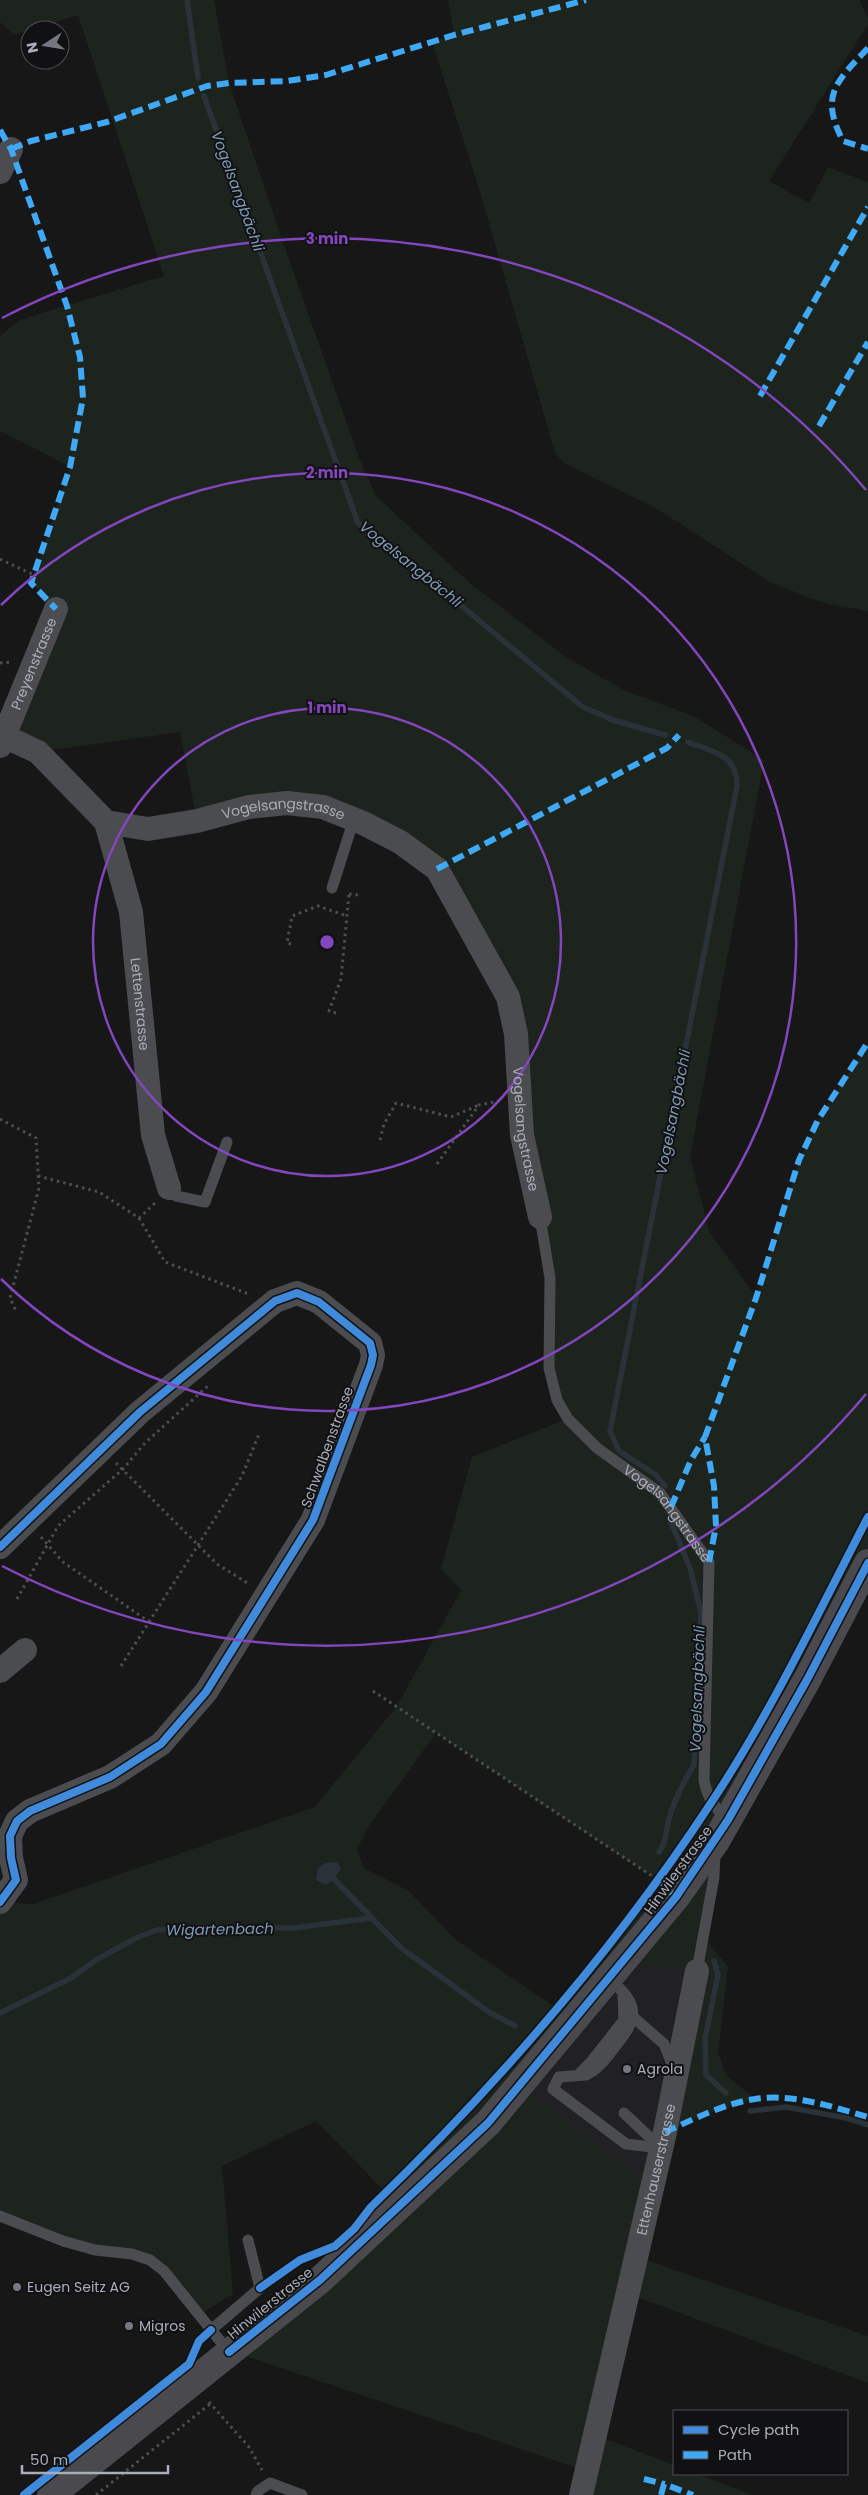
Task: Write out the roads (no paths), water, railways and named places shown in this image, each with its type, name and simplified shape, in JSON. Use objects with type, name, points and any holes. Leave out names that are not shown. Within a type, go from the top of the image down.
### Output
[{"type":"main road","name":"Hinwilerstrasse","points":[[51,2495],[320,2280],[488,2123],[551,2069],[616,1984],[722,1831],[808,1678],[868,1563]]},
{"type":"street","points":[[0,172],[11,149]]},
{"type":"street","name":"Preyenstrasse","points":[[2,741],[56,609]]},
{"type":"street","points":[[2,741],[38,752],[106,822]]},
{"type":"street","name":"Vogelsangstrasse","points":[[106,822],[148,829],[197,821],[249,807],[286,803],[323,807],[354,819],[400,842],[437,869],[508,998],[516,1034],[522,1135],[540,1217]]},
{"type":"street","name":"Lettenstrasse","points":[[106,822],[131,912],[153,1135],[169,1188]]},
{"type":"street","name":"Schwalbenstrasse","points":[[0,1547],[103,1450],[140,1412],[275,1301],[296,1293],[319,1302],[370,1343],[373,1355],[371,1365],[313,1520],[206,1692],[161,1744],[110,1777],[30,1811],[17,1821],[10,1836],[11,1858],[16,1880],[0,1902]]},
{"type":"street","points":[[0,1671],[26,1650]]},
{"type":"street","name":"Ettenhauserstrasse","points":[[581,2495],[661,2148],[673,2067],[697,1971]]},
{"type":"lane","points":[[332,888],[354,819]]},
{"type":"lane","points":[[169,1188],[176,1196],[206,1202],[227,1142]]},
{"type":"lane","name":"Vogelsangstrasse","points":[[540,1217],[550,1278],[549,1368],[557,1400],[568,1419],[597,1448],[660,1493],[709,1562],[704,1780],[706,1794],[712,1803],[722,1831]]},
{"type":"lane","name":"Ettenhauserstrasse","points":[[697,1971],[722,1831]]},
{"type":"lane","points":[[574,2076],[586,2075],[598,2067],[629,2030],[633,2017],[632,2004],[616,1984]]},
{"type":"lane","points":[[574,2076],[586,2069],[624,2020],[616,1984]]},
{"type":"lane","points":[[633,2017],[664,2044],[673,2067]]},
{"type":"lane","points":[[629,2030],[636,2030],[641,2033],[673,2067]]},
{"type":"lane","points":[[589,2084],[574,2076],[551,2069],[553,2089],[626,2144],[661,2148]]},
{"type":"lane","points":[[624,2113],[661,2148]]},
{"type":"lane","name":"Hinwilerstrasse","points":[[0,2216],[63,2241],[95,2250],[132,2254],[150,2260],[164,2271],[229,2352]]},
{"type":"lane","name":"Hinwilerstrasse","points":[[211,2330],[260,2288],[248,2240]]},
{"type":"lane","points":[[256,2495],[258,2491],[270,2483],[302,2495]]},
{"type":"waterway","name":"Vogelsangbächli","points":[[187,0],[198,78]]},
{"type":"waterway","name":"Vogelsangbächli","points":[[204,96],[358,523],[376,539],[398,553],[583,707],[613,720],[665,735]]},
{"type":"waterway","name":"Vogelsangbächli","points":[[665,1486],[656,1475],[619,1451],[610,1431],[737,786],[736,775],[728,761],[714,752],[688,742]]},
{"type":"waterway","name":"Vogelsangbächli","points":[[659,1852],[664,1843],[668,1820],[675,1802],[694,1765],[701,1613],[690,1568],[671,1522]]},
{"type":"waterway","name":"Wigartenbach","points":[[334,1879],[400,1947],[489,2012],[515,2026]]},
{"type":"waterway","name":"Wigartenbach","points":[[0,2013],[71,1978],[96,1960],[136,1938],[157,1930],[202,1927],[294,1928],[371,1918]]},
{"type":"waterway","name":"Vogelsangbächli","points":[[714,1961],[718,1975],[705,2039],[706,2075],[726,2093]]},
{"type":"waterway","name":"Vogelsangbächli","points":[[750,2111],[786,2107],[846,2118],[868,2125]]},
{"type":"place","name":"Agrola","points":[[627,2069]]},
{"type":"place","name":"Eugen Seitz AG","points":[[17,2287]]},
{"type":"place","name":"Migros","points":[[129,2326]]}]
